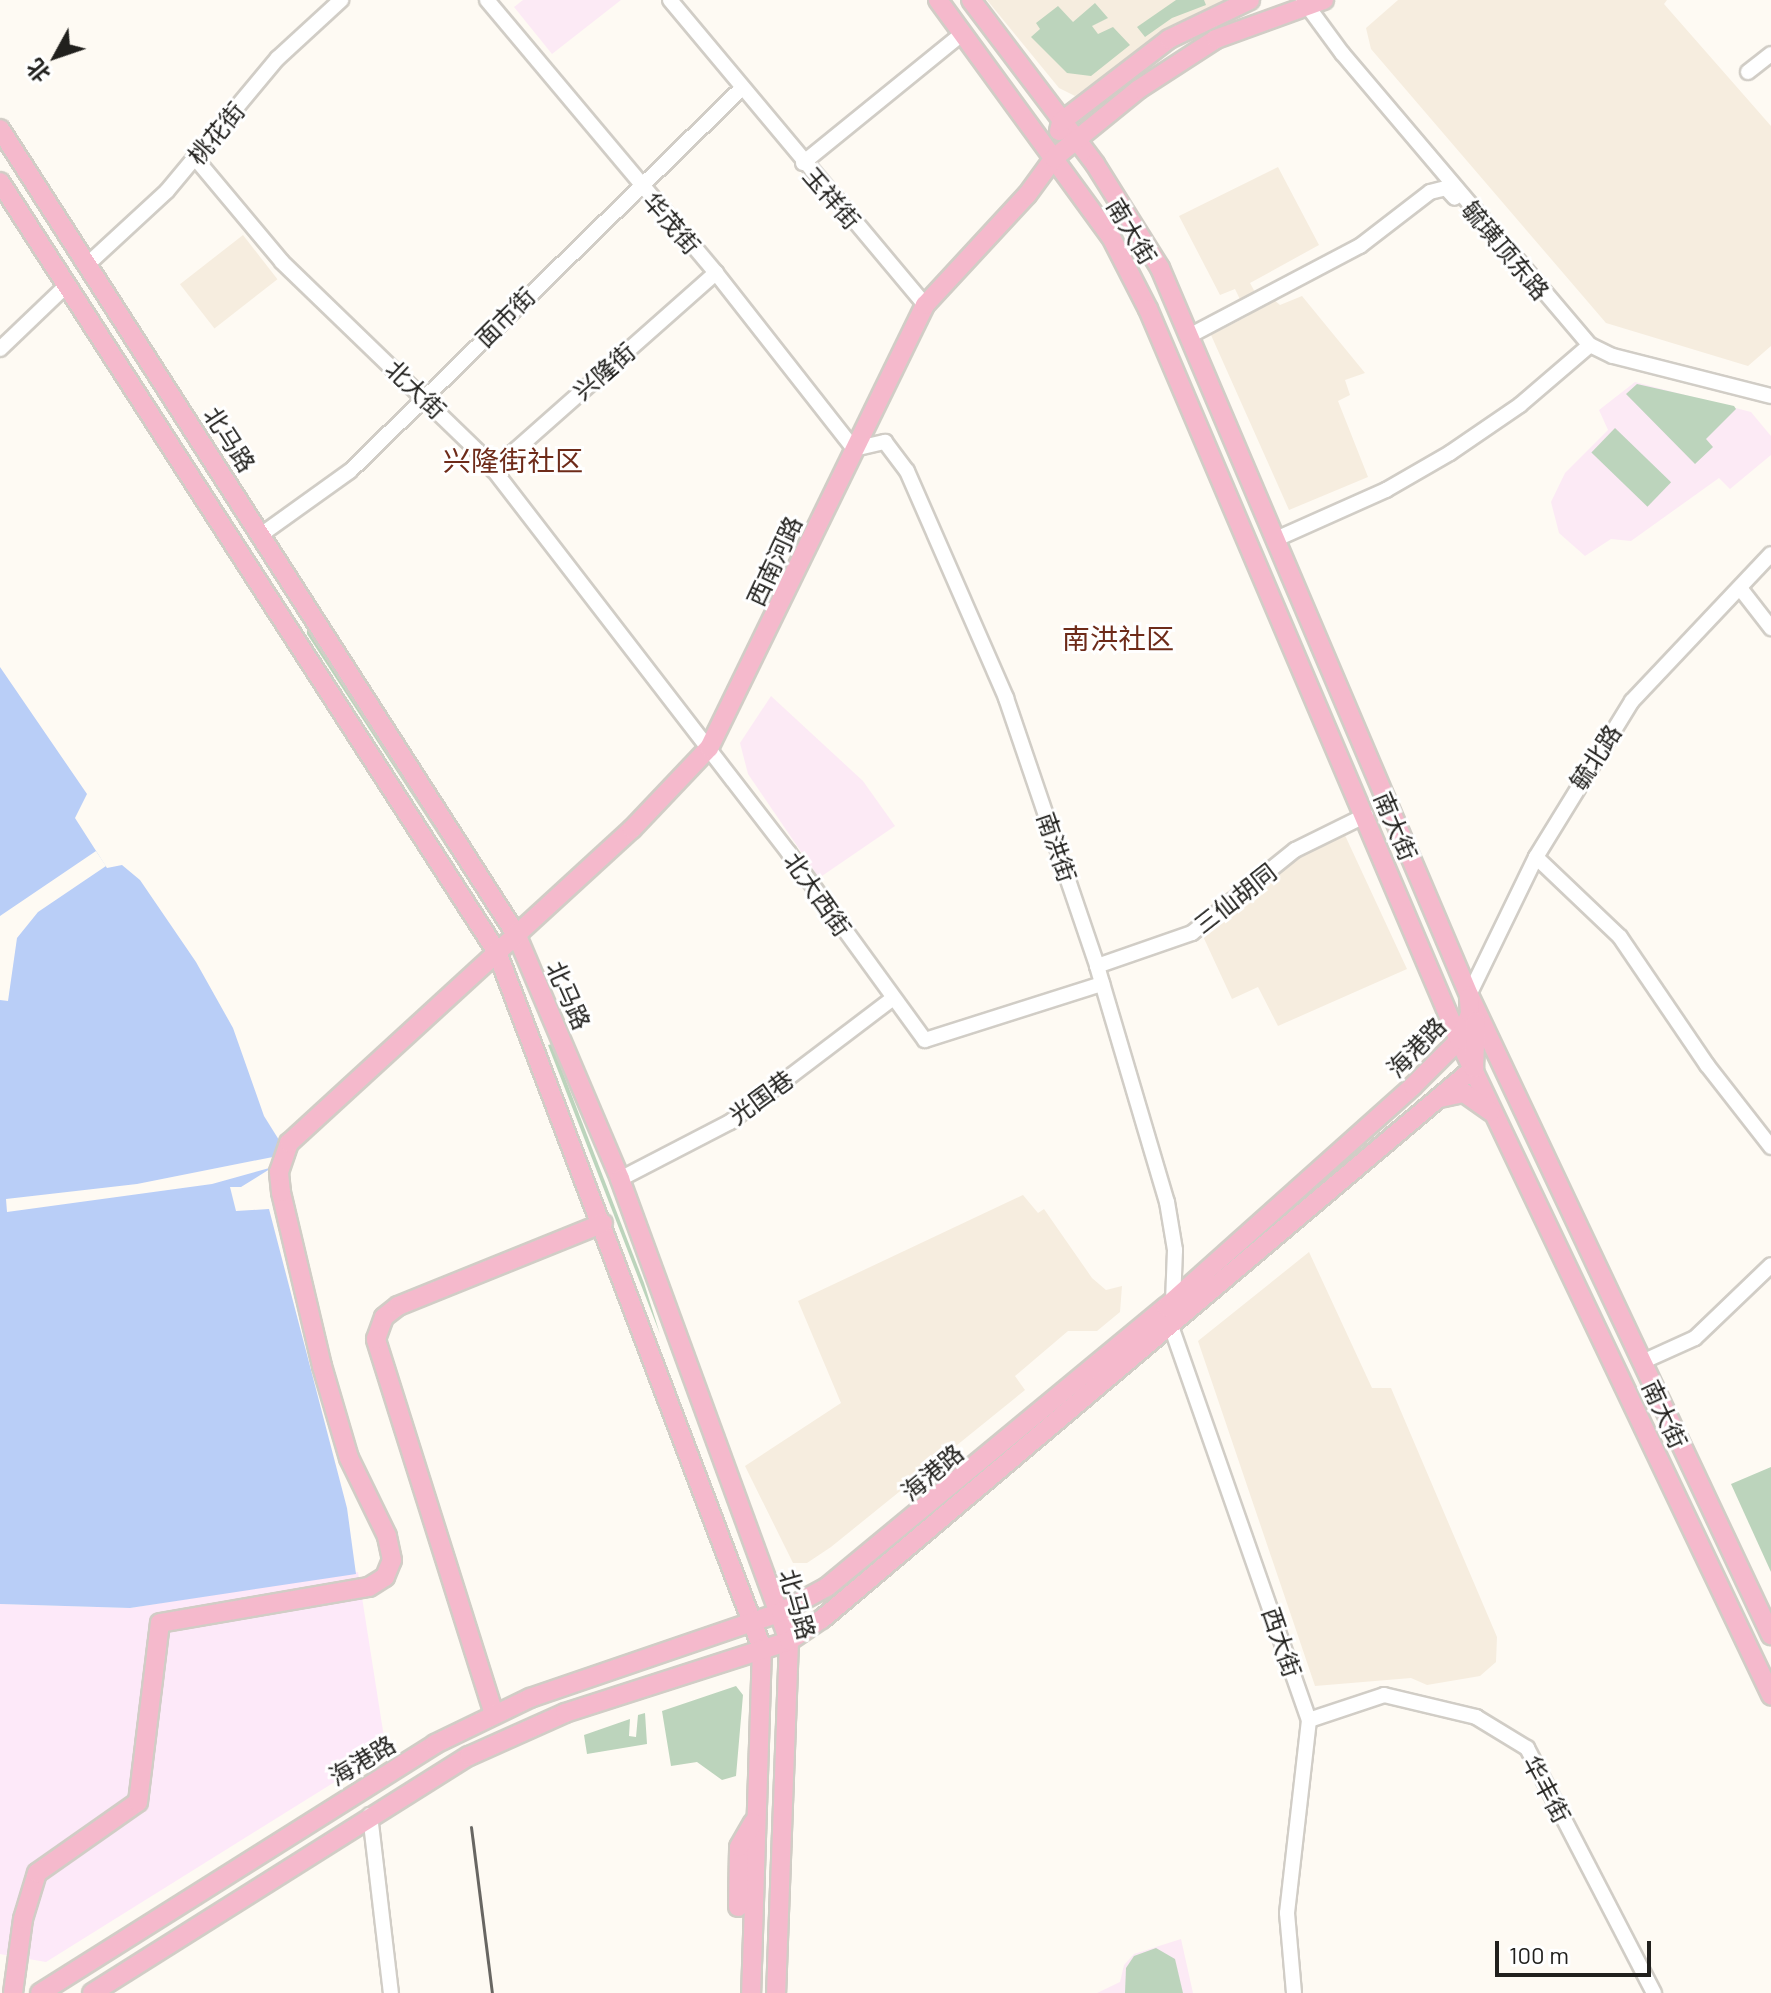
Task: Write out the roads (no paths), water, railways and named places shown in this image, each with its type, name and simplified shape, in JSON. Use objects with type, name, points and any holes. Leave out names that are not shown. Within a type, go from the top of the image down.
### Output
[{"type":"main road","name":"南大街","points":[[938,0],[1111,237],[1154,321],[1459,1040],[1771,1695]]},
{"type":"main road","name":"南大街","points":[[971,0],[1137,228],[1191,335],[1274,540],[1469,995],[1771,1635]]},
{"type":"main road","points":[[1061,122],[1169,39],[1250,0]]},
{"type":"main road","name":"西南河路","points":[[13,1993],[23,1919],[37,1873],[138,1802],[160,1623],[349,1592],[378,1583],[388,1571],[392,1550],[349,1458],[322,1366],[279,1172],[298,1133],[517,936],[709,748],[925,305],[1027,195],[1054,158],[1074,138],[1216,39],[1311,2]]},
{"type":"main road","name":"西南河路","points":[[1054,158],[1061,122]]},
{"type":"main road","name":"北马路","points":[[0,129],[89,263],[517,936],[620,1179],[781,1612],[789,1641],[776,1993]]},
{"type":"main road","name":"北马路","points":[[0,182],[497,952],[755,1621],[762,1648],[754,1821],[751,1993]]},
{"type":"main road","name":"海港路","points":[[40,1993],[337,1803],[494,1714],[557,1687],[781,1612],[873,1553],[1170,1303],[1459,1040],[1470,1014],[1469,995]]},
{"type":"main road","name":"海港路","points":[[92,1993],[370,1815],[469,1756],[565,1713],[789,1641],[822,1619],[1172,1329],[1474,1068],[1479,1030],[1469,995]]},
{"type":"main road","points":[[1438,1099],[1464,1093],[1498,1120]]},
{"type":"main road","points":[[494,1714],[376,1339],[384,1317],[398,1306],[603,1223]]},
{"type":"main road","points":[[738,1907],[739,1847],[754,1821]]},
{"type":"street","name":"桃花街","points":[[89,263],[196,159],[278,58],[341,0]]},
{"type":"street","name":"华茂街","points":[[487,0],[716,273],[854,449]]},
{"type":"street","name":"玉祥街","points":[[670,0],[740,90],[925,305]]},
{"type":"street","name":"毓璜顶东路","points":[[1311,2],[1513,258],[1590,345],[1613,356],[1771,396]]},
{"type":"street","points":[[803,163],[963,33]]},
{"type":"street","points":[[1748,72],[1771,54]]},
{"type":"street","name":"面市街","points":[[262,534],[350,471],[639,184],[740,90]]},
{"type":"street","name":"北大街","points":[[196,159],[282,262],[426,397],[493,470],[709,748]]},
{"type":"street","points":[[1191,335],[1360,246],[1440,188],[1459,202],[1491,242],[1513,258]]},
{"type":"street","name":"兴隆街","points":[[493,470],[716,273]]},
{"type":"street","points":[[0,349],[66,286]]},
{"type":"street","points":[[1274,540],[1386,490],[1450,453],[1520,405],[1590,345]]},
{"type":"street","name":"南洪街","points":[[854,449],[885,442],[907,471],[1006,698],[1097,966],[1167,1202],[1175,1250],[1170,1303]]},
{"type":"street","name":"毓北路","points":[[1469,995],[1536,857],[1632,701],[1771,554]]},
{"type":"street","points":[[1740,588],[1771,628]]},
{"type":"street","name":"北大西街","points":[[709,748],[925,1040],[1102,984]]},
{"type":"street","name":"三仙胡同","points":[[1097,966],[1192,933],[1295,850],[1366,815]]},
{"type":"street","points":[[1536,857],[1620,937],[1707,1065],[1771,1147]]},
{"type":"street","name":"光国巷","points":[[620,1179],[730,1122],[892,999]]},
{"type":"street","points":[[1642,1362],[1695,1338],[1771,1265]]},
{"type":"street","name":"西大街","points":[[1170,1303],[1172,1329],[1309,1720],[1287,1913],[1294,1993]]},
{"type":"street","name":"华丰街","points":[[1309,1720],[1384,1695],[1476,1717],[1527,1748],[1654,1993]]},
{"type":"street","points":[[370,1815],[391,1993]]},
{"type":"water","points":[[0,667],[87,794],[75,818],[107,868],[122,865],[140,880],[196,962],[233,1028],[264,1116],[284,1148],[273,1167],[241,1187],[230,1187],[236,1211],[269,1209],[347,1508],[356,1574],[130,1608],[0,1604]]},
{"type":"railway","points":[[471,1827],[492,1993]]},
{"type":"district","name":"兴隆街社区","points":[[513,460]]},
{"type":"district","name":"南洪社区","points":[[1118,638]]}]
